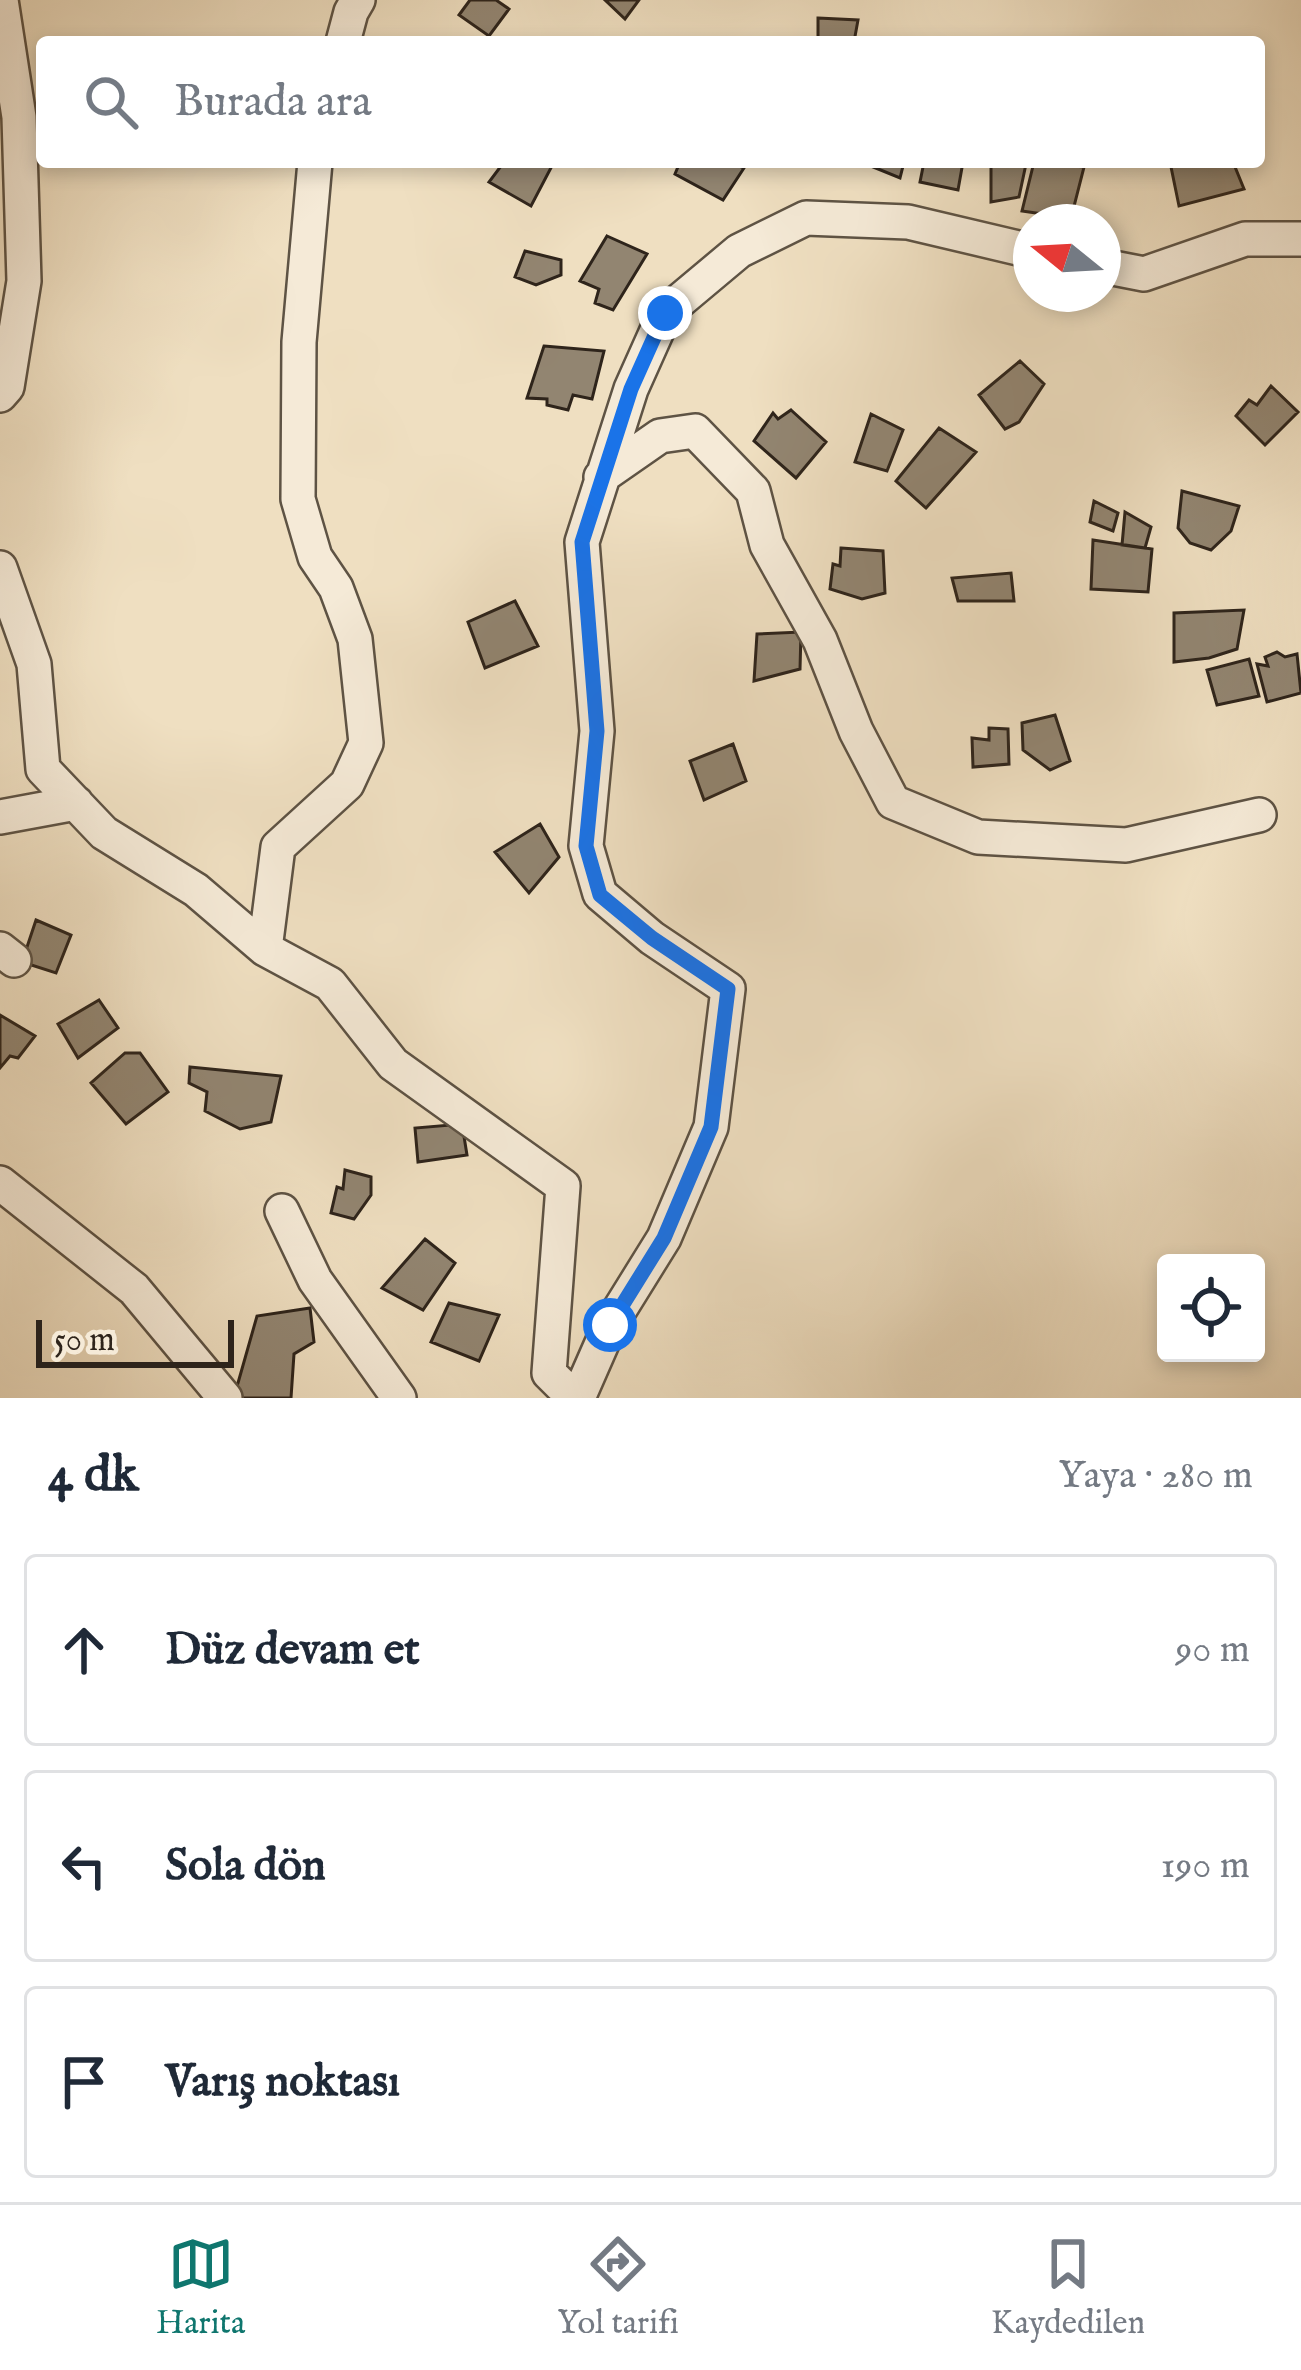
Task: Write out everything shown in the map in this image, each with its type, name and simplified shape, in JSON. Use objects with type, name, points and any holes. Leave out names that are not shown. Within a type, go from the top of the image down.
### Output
[{"type":"street","points":[[0,395],[7,387],[24,281],[20,117],[1,0]]},
{"type":"street","points":[[345,36],[358,0]]},
{"type":"street","points":[[265,949],[278,847],[347,784],[366,743],[355,639],[336,588],[315,557],[298,499],[299,342],[314,168]]},
{"type":"street","points":[[0,568],[34,664],[43,769],[104,833],[196,890],[265,949],[330,984],[393,1064],[563,1186],[549,1372],[576,1398],[610,1325],[664,1238],[711,1127],[728,989],[652,938],[600,895],[586,846],[597,731],[582,542],[631,389],[665,313],[739,251],[806,218],[908,222],[1013,247]]},
{"type":"street","points":[[1121,270],[1144,274],[1245,239],[1301,239]]},
{"type":"street","points":[[601,477],[660,436],[695,430],[753,491],[766,545],[820,640],[856,731],[892,802],[978,837],[1126,845],[1259,815]]},
{"type":"street","points":[[0,818],[76,803]]},
{"type":"street","points":[[0,1183],[134,1289],[225,1398]]},
{"type":"street","points":[[282,1211],[315,1280],[399,1398]]},
{"type":"building","points":[[470,0],[496,0],[509,9],[489,36],[459,15]]},
{"type":"building","points":[[605,0],[639,0],[625,19]]},
{"type":"building","points":[[818,18],[858,20],[855,36],[818,36]]},
{"type":"building","points":[[500,168],[551,168],[531,206],[489,182]]},
{"type":"building","points":[[678,168],[744,168],[723,200],[675,174]]},
{"type":"building","points":[[876,168],[902,168],[900,178]]},
{"type":"building","points":[[923,168],[962,168],[958,190],[920,182]]},
{"type":"building","points":[[991,168],[1025,168],[1019,197],[991,202]]},
{"type":"building","points":[[1033,168],[1084,168],[1075,204],[1024,204]]},
{"type":"building","points":[[1171,168],[1235,168],[1244,189],[1179,206]]},
{"type":"building","points":[[607,236],[647,254],[613,310],[595,303],[599,289],[580,281]]},
{"type":"building","points":[[525,251],[561,260],[561,275],[536,285],[515,277]]},
{"type":"building","points":[[544,346],[604,351],[592,399],[573,395],[568,410],[547,405],[547,399],[527,398]]},
{"type":"building","points":[[1020,361],[1044,384],[1019,422],[1005,429],[979,395]]},
{"type":"building","points":[[1271,386],[1298,412],[1265,445],[1236,416],[1249,400],[1257,405]]},
{"type":"building","points":[[791,410],[826,442],[796,478],[754,441],[773,413],[778,419]]},
{"type":"building","points":[[871,414],[903,430],[887,471],[855,462]]},
{"type":"building","points":[[939,428],[976,452],[926,508],[896,481]]},
{"type":"building","points":[[1182,491],[1239,506],[1231,531],[1211,550],[1190,543],[1178,528]]},
{"type":"building","points":[[1094,501],[1118,513],[1113,531],[1090,522]]},
{"type":"building","points":[[1125,512],[1151,527],[1145,548],[1122,545]]},
{"type":"building","points":[[1093,540],[1152,549],[1148,592],[1091,589]]},
{"type":"building","points":[[841,548],[883,551],[885,593],[862,599],[830,589],[833,564],[840,566]]},
{"type":"building","points":[[1011,573],[1014,601],[958,601],[952,578]]},
{"type":"building","points":[[515,601],[538,646],[485,668],[468,622]]},
{"type":"building","points":[[1244,610],[1237,649],[1174,662],[1174,613]]},
{"type":"building","points":[[801,632],[800,669],[754,681],[757,634]]},
{"type":"building","points":[[1277,652],[1285,657],[1297,654],[1301,693],[1267,702],[1257,664],[1268,666],[1265,657]]},
{"type":"building","points":[[1249,659],[1259,696],[1217,705],[1207,670]]},
{"type":"building","points":[[1055,715],[1070,761],[1050,770],[1023,750],[1022,723]]},
{"type":"building","points":[[989,728],[1008,729],[1009,764],[973,767],[972,738],[989,740]]},
{"type":"building","points":[[733,744],[746,781],[704,800],[690,761]]},
{"type":"building","points":[[540,824],[559,857],[529,893],[495,852]]},
{"type":"building","points":[[36,920],[71,935],[56,973],[22,962]]},
{"type":"building","points":[[99,1000],[118,1028],[78,1058],[58,1024]]},
{"type":"building","points":[[0,1015],[35,1036],[18,1058],[10,1056],[0,1068]]},
{"type":"building","points":[[125,1053],[140,1053],[168,1092],[126,1124],[91,1083]]},
{"type":"building","points":[[190,1067],[281,1076],[271,1122],[240,1129],[205,1111],[207,1092],[189,1083]]},
{"type":"building","points":[[462,1124],[467,1155],[418,1162],[415,1128]]},
{"type":"building","points":[[345,1170],[371,1177],[371,1195],[354,1219],[331,1213],[337,1187],[343,1189]]},
{"type":"building","points":[[425,1239],[455,1263],[423,1310],[382,1288]]},
{"type":"building","points":[[449,1303],[499,1315],[479,1361],[431,1342]]},
{"type":"building","points":[[310,1308],[314,1342],[294,1354],[291,1398],[239,1398],[236,1390],[257,1316]]},
{"type":"route","points":[[610,1325],[664,1238],[711,1127],[728,989],[652,938],[600,895],[586,846],[597,731],[582,542],[631,389],[665,313]]}]
